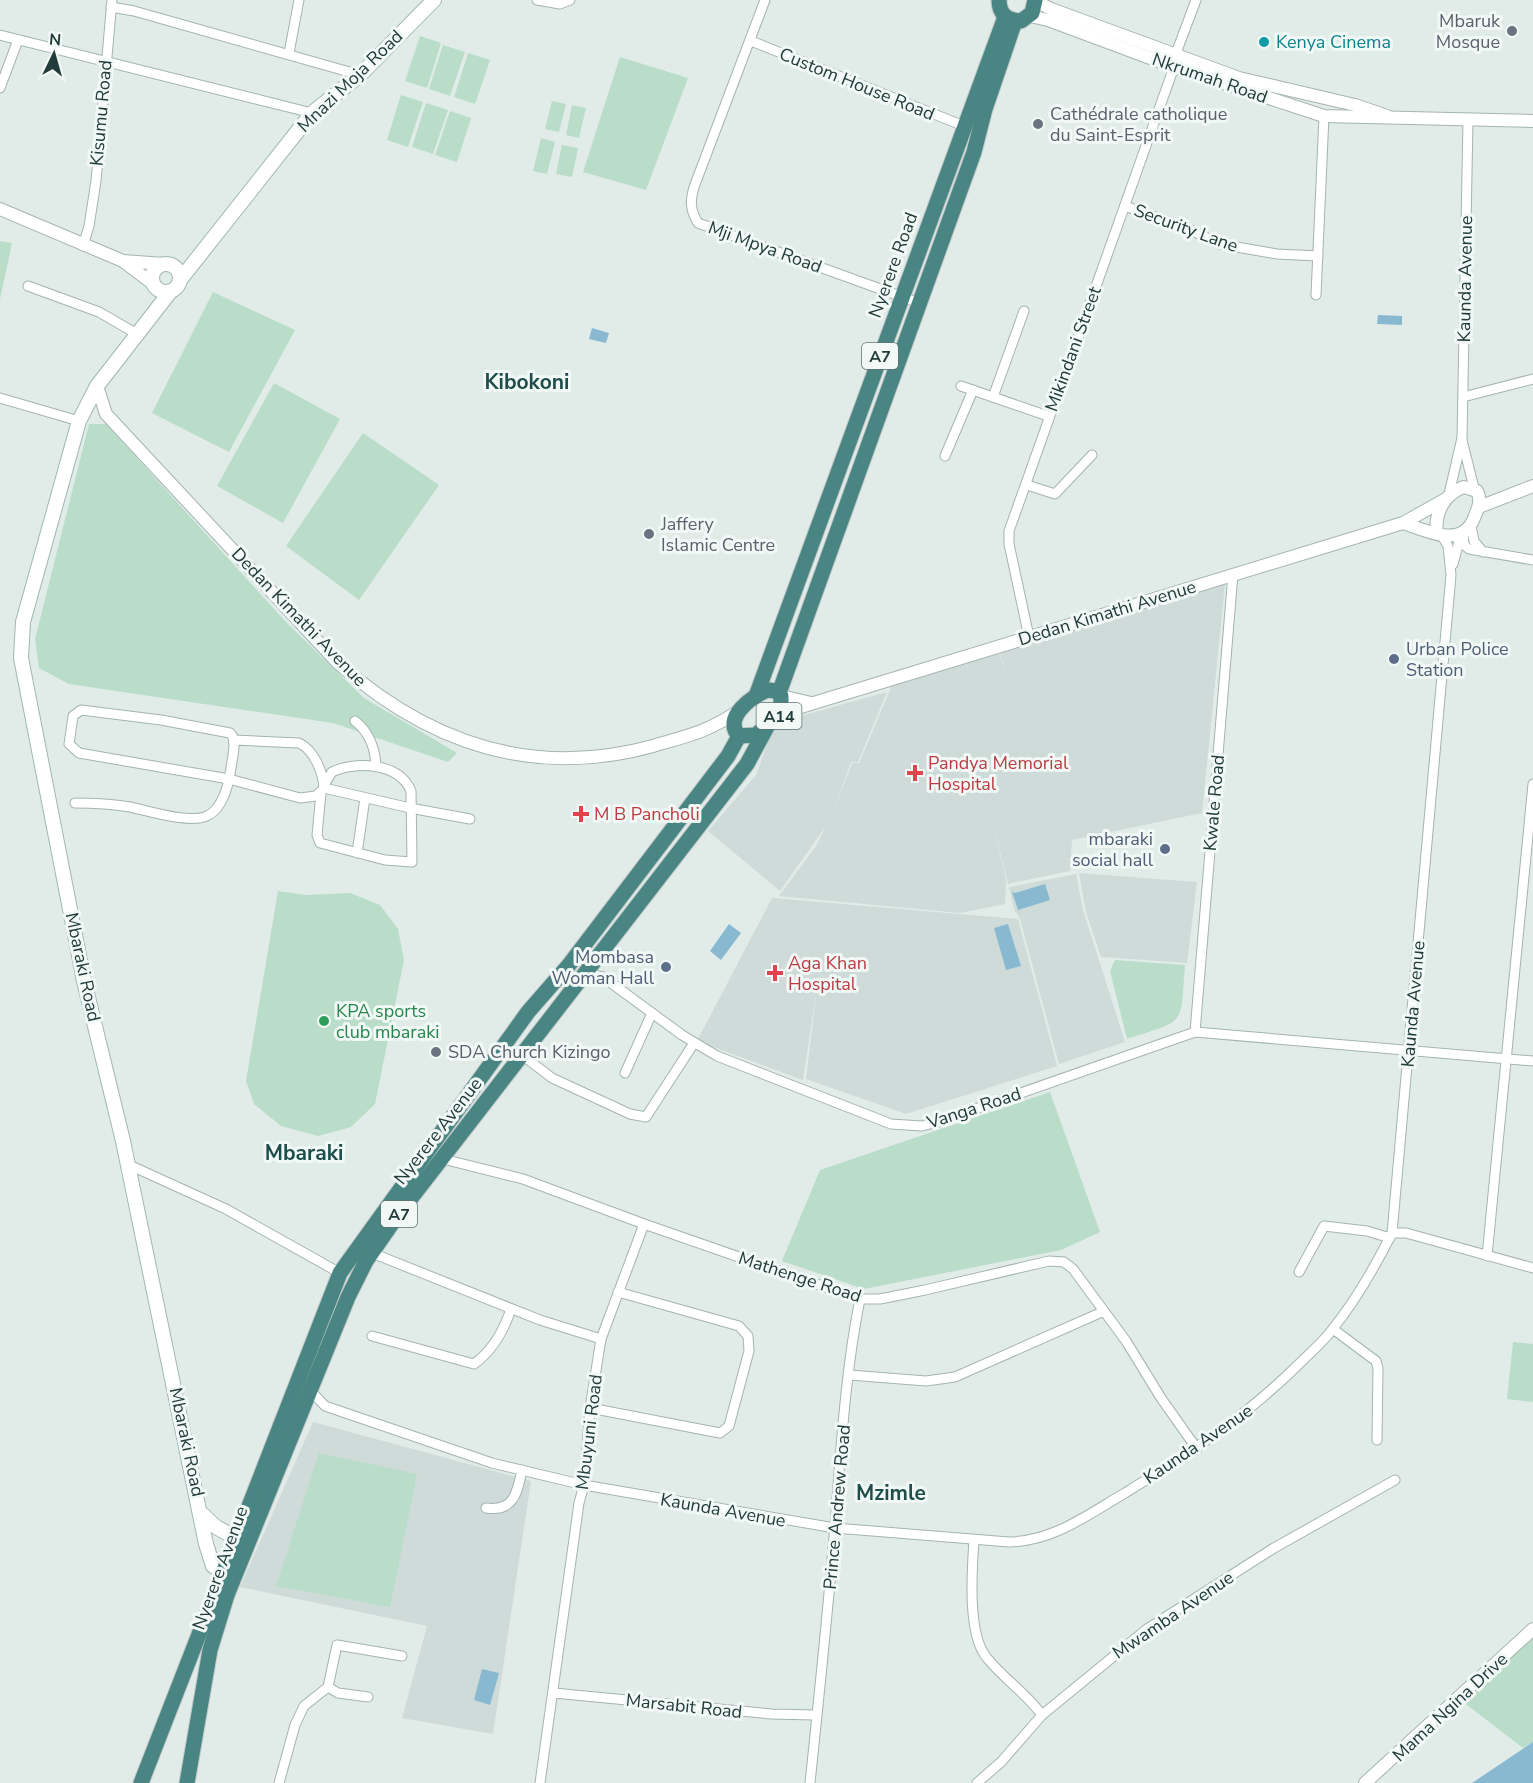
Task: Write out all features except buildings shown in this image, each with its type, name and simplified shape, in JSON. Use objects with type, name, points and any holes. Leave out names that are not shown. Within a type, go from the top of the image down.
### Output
[{"type":"highway","points":[[998,0],[1001,12],[1017,18]]},
{"type":"highway","name":"Nyerere Road","points":[[756,696],[964,126],[979,106],[1017,18],[1035,0]]},
{"type":"highway","name":"Nyerere Road","points":[[780,695],[974,152],[979,106]]},
{"type":"highway","points":[[957,145],[974,152]]},
{"type":"highway","points":[[826,504],[844,511]]},
{"type":"highway","points":[[818,526],[837,533]]},
{"type":"highway","name":"A14","points":[[768,690],[780,695],[781,713],[767,727],[749,737],[737,735],[737,712],[756,696],[768,690]]},
{"type":"highway","name":"Nyerere Avenue","points":[[303,1386],[371,1253],[747,764],[767,727]]},
{"type":"highway","name":"Nyerere Avenue","points":[[141,1783],[229,1574],[295,1407],[332,1290],[340,1273],[357,1246],[528,1012],[569,965],[728,756],[737,735]]},
{"type":"highway","points":[[673,829],[689,839]]},
{"type":"highway","points":[[606,917],[620,928]]},
{"type":"highway","points":[[456,1141],[528,1012]]},
{"type":"highway","points":[[332,1290],[348,1297]]},
{"type":"highway","name":"Nyerere Avenue","points":[[187,1783],[210,1650],[229,1574]]},
{"type":"main road","name":"Mnazi Moja Road","points":[[180,280],[202,249],[312,113],[360,75],[434,0]]},
{"type":"main road","points":[[140,330],[154,285],[154,271],[202,249]]},
{"type":"main road","points":[[80,418],[97,386],[170,292],[175,290],[180,280],[177,269],[168,265]]},
{"type":"main road","points":[[154,285],[159,291],[170,292]]},
{"type":"main road","name":"Mbaraki Road","points":[[80,418],[24,622],[21,658],[84,981],[127,1164],[202,1514],[206,1544],[213,1566],[229,1574]]},
{"type":"main road","name":"Mbaraki Road","points":[[202,1514],[216,1527],[242,1541]]},
{"type":"street","points":[[289,53],[299,0]]},
{"type":"street","points":[[537,0],[560,4],[570,0]]},
{"type":"street","name":"Mji Mpya Road","points":[[765,0],[692,192],[693,214],[698,223],[919,303]]},
{"type":"street","name":"Nkrumah Road","points":[[1035,0],[1051,9],[1174,61],[1310,94],[1394,118]]},
{"type":"street","name":"Mikindani Street","points":[[1029,637],[1009,544],[1009,531],[1196,0]]},
{"type":"street","points":[[112,4],[360,75]]},
{"type":"street","name":"Kisumu Road","points":[[82,246],[89,226],[112,4]]},
{"type":"street","name":"Nkrumah Road","points":[[1017,18],[1048,20],[1174,61],[1324,116],[1533,121]]},
{"type":"street","points":[[0,35],[312,113]]},
{"type":"street","points":[[0,88],[18,40]]},
{"type":"street","name":"Custom House Road","points":[[750,41],[964,126]]},
{"type":"street","points":[[1306,110],[1310,94]]},
{"type":"street","points":[[1317,295],[1324,116]]},
{"type":"street","name":"Kaunda Avenue","points":[[1462,438],[1468,120]]},
{"type":"street","name":"Security Lane","points":[[1125,206],[1191,230],[1219,244],[1277,255],[1318,256]]},
{"type":"street","points":[[0,209],[82,246],[123,261],[168,265]]},
{"type":"street","name":"Kisumu Road","points":[[89,226],[95,251]]},
{"type":"street","points":[[123,261],[154,285]]},
{"type":"street","points":[[28,286],[140,330]]},
{"type":"street","points":[[993,397],[1024,311]]},
{"type":"street","points":[[1462,397],[1533,379]]},
{"type":"street","name":"Dedan Kimathi Avenue","points":[[97,386],[106,414],[338,662],[379,697],[409,716],[468,742],[508,753],[547,759],[613,756],[709,730]]},
{"type":"street","points":[[961,386],[1048,417]]},
{"type":"street","points":[[945,456],[973,390]]},
{"type":"street","points":[[0,398],[80,418],[93,412],[106,414]]},
{"type":"street","points":[[1451,575],[1465,531],[1479,507],[1480,498],[1475,489],[1462,438]]},
{"type":"street","points":[[1451,575],[1448,546],[1439,535],[1436,519],[1446,497],[1462,438]]},
{"type":"street","points":[[1027,485],[1055,494],[1062,490],[1092,455]]},
{"type":"street","points":[[1479,507],[1512,492],[1533,486]]},
{"type":"street","name":"Dedan Kimathi Avenue","points":[[781,713],[1402,523],[1464,487],[1475,489]]},
{"type":"street","points":[[1475,489],[1512,492]]},
{"type":"street","points":[[1402,523],[1439,535],[1465,531]]},
{"type":"street","points":[[1465,531],[1483,552],[1533,560]]},
{"type":"street","name":"Kwale Road","points":[[1195,1032],[1233,574]]},
{"type":"street","name":"Kaunda Avenue","points":[[295,1407],[325,1406],[492,1463],[584,1485],[835,1528],[974,1540],[1030,1541],[1045,1538],[1197,1449],[1252,1408],[1333,1329],[1370,1275],[1391,1235],[1451,575]]},
{"type":"street","name":"Dedan Kimathi Avenue","points":[[780,695],[812,703]]},
{"type":"street","points":[[75,802],[199,818],[213,812],[224,796],[229,779],[234,740],[230,733],[207,728],[81,710],[73,717],[69,744],[79,753],[229,779],[300,798],[312,797],[323,789],[332,772],[348,766],[376,766],[408,785],[412,862],[357,853],[320,843],[318,840],[323,789],[317,763],[305,746],[298,743],[234,740]]},
{"type":"street","points":[[709,730],[737,712]]},
{"type":"street","points":[[355,721],[367,733],[375,751],[376,766]]},
{"type":"street","points":[[709,730],[737,735]]},
{"type":"street","points":[[1487,1256],[1533,784]]},
{"type":"street","points":[[323,789],[470,819]]},
{"type":"street","points":[[357,853],[365,798]]},
{"type":"street","points":[[583,947],[596,959],[596,965],[603,977]]},
{"type":"street","name":"Vanga Road","points":[[569,965],[584,974],[603,977],[694,1043],[717,1056],[891,1124],[915,1126],[938,1122],[1195,1032],[1533,1061]]},
{"type":"street","points":[[625,1073],[652,1013]]},
{"type":"street","points":[[522,1055],[552,1078],[630,1114],[646,1117],[694,1043]]},
{"type":"street","name":"Mathenge Road","points":[[425,1155],[523,1179],[644,1224],[860,1299],[880,1299],[1042,1262],[1064,1262],[1073,1269],[1102,1312],[1126,1341],[1161,1398],[1197,1449]]},
{"type":"street","points":[[127,1164],[226,1209],[340,1273]]},
{"type":"street","name":"Mbuyuni Road","points":[[540,1783],[579,1503],[584,1485],[590,1408],[601,1339],[644,1224]]},
{"type":"street","points":[[1299,1272],[1324,1226],[1391,1235],[1406,1233],[1533,1268]]},
{"type":"street","points":[[357,1246],[510,1309],[601,1339]]},
{"type":"street","points":[[590,1408],[720,1433],[729,1426],[749,1351],[748,1336],[739,1326],[618,1292]]},
{"type":"street","name":"Prince Andrew Road","points":[[810,1783],[850,1375],[860,1299]]},
{"type":"street","points":[[372,1336],[474,1364],[493,1345],[506,1323],[510,1309]]},
{"type":"street","points":[[850,1375],[926,1381],[955,1377],[1082,1323],[1102,1312]]},
{"type":"street","points":[[1333,1329],[1376,1361],[1378,1368],[1377,1440]]},
{"type":"street","name":"Kaunda Avenue","points":[[303,1386],[325,1406]]},
{"type":"street","points":[[486,1508],[499,1510],[509,1504],[518,1487],[522,1470]]},
{"type":"street","name":"Mwamba Avenue","points":[[977,1783],[1001,1762],[1042,1715],[1147,1629],[1274,1548],[1395,1480]]},
{"type":"street","points":[[974,1540],[974,1608],[976,1636],[980,1648],[987,1659],[1031,1700],[1042,1715]]},
{"type":"street","name":"Mama Ngina Drive","points":[[1365,1783],[1533,1629]]},
{"type":"street","points":[[279,1783],[295,1725],[304,1706],[328,1687],[337,1645],[402,1656]]},
{"type":"street","points":[[328,1687],[338,1693],[369,1698]]},
{"type":"street","name":"Marsabit Road","points":[[554,1693],[771,1714],[815,1715]]},
{"type":"shaded area","points":[[1225,584],[1202,813],[1072,840],[1070,871],[1008,884],[992,820],[1006,880],[1005,904],[960,913],[779,896],[816,846],[826,826],[780,891],[708,831],[756,775],[774,726],[793,718],[887,692],[858,762],[851,762],[831,818],[852,763],[859,763],[893,683],[998,650],[1008,678],[999,650]]},
{"type":"shaded area","points":[[1079,873],[1197,882],[1187,963],[1101,957],[1086,912]]},
{"type":"shaded area","points":[[1076,874],[1083,910],[1125,1042],[1059,1064],[1020,919],[1014,909],[1009,887]]},
{"type":"shaded area","points":[[772,898],[1018,919],[1057,1066],[906,1114],[806,1079],[817,987],[803,1080],[697,1041]]},
{"type":"shaded area","points":[[313,1422],[531,1481],[493,1734],[402,1718],[427,1626],[240,1587]]},
{"type":"green space","points":[[420,36],[441,43],[427,88],[405,81]]},
{"type":"green space","points":[[443,45],[465,52],[450,96],[429,89]]},
{"type":"green space","points":[[468,53],[490,60],[475,104],[454,97]]},
{"type":"green space","points":[[620,57],[688,78],[646,190],[583,172]]},
{"type":"green space","points":[[401,95],[423,102],[408,147],[387,140]]},
{"type":"green space","points":[[552,101],[566,104],[559,132],[545,129]]},
{"type":"green space","points":[[426,103],[448,110],[433,154],[412,147]]},
{"type":"green space","points":[[572,105],[586,108],[579,138],[566,135]]},
{"type":"green space","points":[[450,111],[471,118],[457,162],[435,155]]},
{"type":"green space","points":[[541,138],[555,142],[547,174],[533,171]]},
{"type":"green space","points":[[562,145],[578,148],[572,177],[556,174]]},
{"type":"green space","points":[[0,241],[12,243],[0,299]]},
{"type":"green space","points":[[213,292],[295,330],[229,452],[152,413]]},
{"type":"green space","points":[[274,383],[340,419],[283,523],[217,486]]},
{"type":"green space","points":[[89,424],[106,424],[285,621],[364,698],[457,753],[448,762],[333,723],[69,684],[39,668],[35,639]]},
{"type":"green space","points":[[363,433],[439,485],[359,600],[286,546]]},
{"type":"green space","name":"KPA sports club mbaraki","points":[[278,891],[306,895],[350,893],[380,905],[398,929],[404,960],[375,1104],[351,1127],[318,1136],[281,1126],[254,1104],[246,1081]]},
{"type":"green space","points":[[1115,960],[1185,965],[1182,1000],[1177,1018],[1161,1028],[1127,1039],[1110,971]]},
{"type":"green space","points":[[1050,1092],[1100,1232],[1061,1250],[864,1289],[782,1261],[820,1170]]},
{"type":"green space","points":[[1513,1342],[1533,1344],[1533,1402],[1507,1399]]},
{"type":"green space","points":[[319,1453],[417,1474],[390,1607],[276,1586]]},
{"type":"green space","points":[[1533,1637],[1533,1742],[1523,1748],[1458,1698]]},
{"type":"water","points":[[1378,315],[1402,316],[1402,325],[1377,324]]},
{"type":"water","points":[[592,328],[609,333],[606,343],[589,339]]},
{"type":"water","points":[[1045,884],[1050,900],[1018,910],[1012,892]]},
{"type":"water","points":[[729,924],[741,933],[721,960],[710,951]]},
{"type":"water","points":[[1008,924],[1021,966],[1006,970],[994,928]]},
{"type":"water","points":[[482,1669],[499,1673],[490,1705],[474,1700]]},
{"type":"water","points":[[1533,1742],[1533,1783],[1472,1783]]},
{"type":"place","name":"Mbaruk Mosque","points":[[1512,31]]},
{"type":"place","name":"Kenya Cinema","points":[[1264,42]]},
{"type":"place","name":"Cathédrale catholique du Saint-Esprit","points":[[1038,124]]},
{"type":"place","name":"Jaffery Islamic Centre","points":[[649,534]]},
{"type":"place","name":"Urban Police Station","points":[[1394,659]]},
{"type":"place","name":"Pandya Memorial Hospital","points":[[915,773]]},
{"type":"place","name":"M B Pancholi","points":[[581,814]]},
{"type":"place","name":"mbaraki social hall","points":[[1165,849]]},
{"type":"place","name":"Mombasa Woman Hall","points":[[666,967]]},
{"type":"place","name":"Aga Khan Hospital","points":[[775,973]]},
{"type":"place","name":"KPA sports club mbaraki","points":[[324,1021]]},
{"type":"place","name":"SDA Church Kizingo","points":[[436,1052]]},
{"type":"district","name":"Kibokoni","points":[[527,382]]},
{"type":"district","name":"Mbaraki","points":[[304,1153]]},
{"type":"district","name":"Mzimle","points":[[891,1493]]}]
